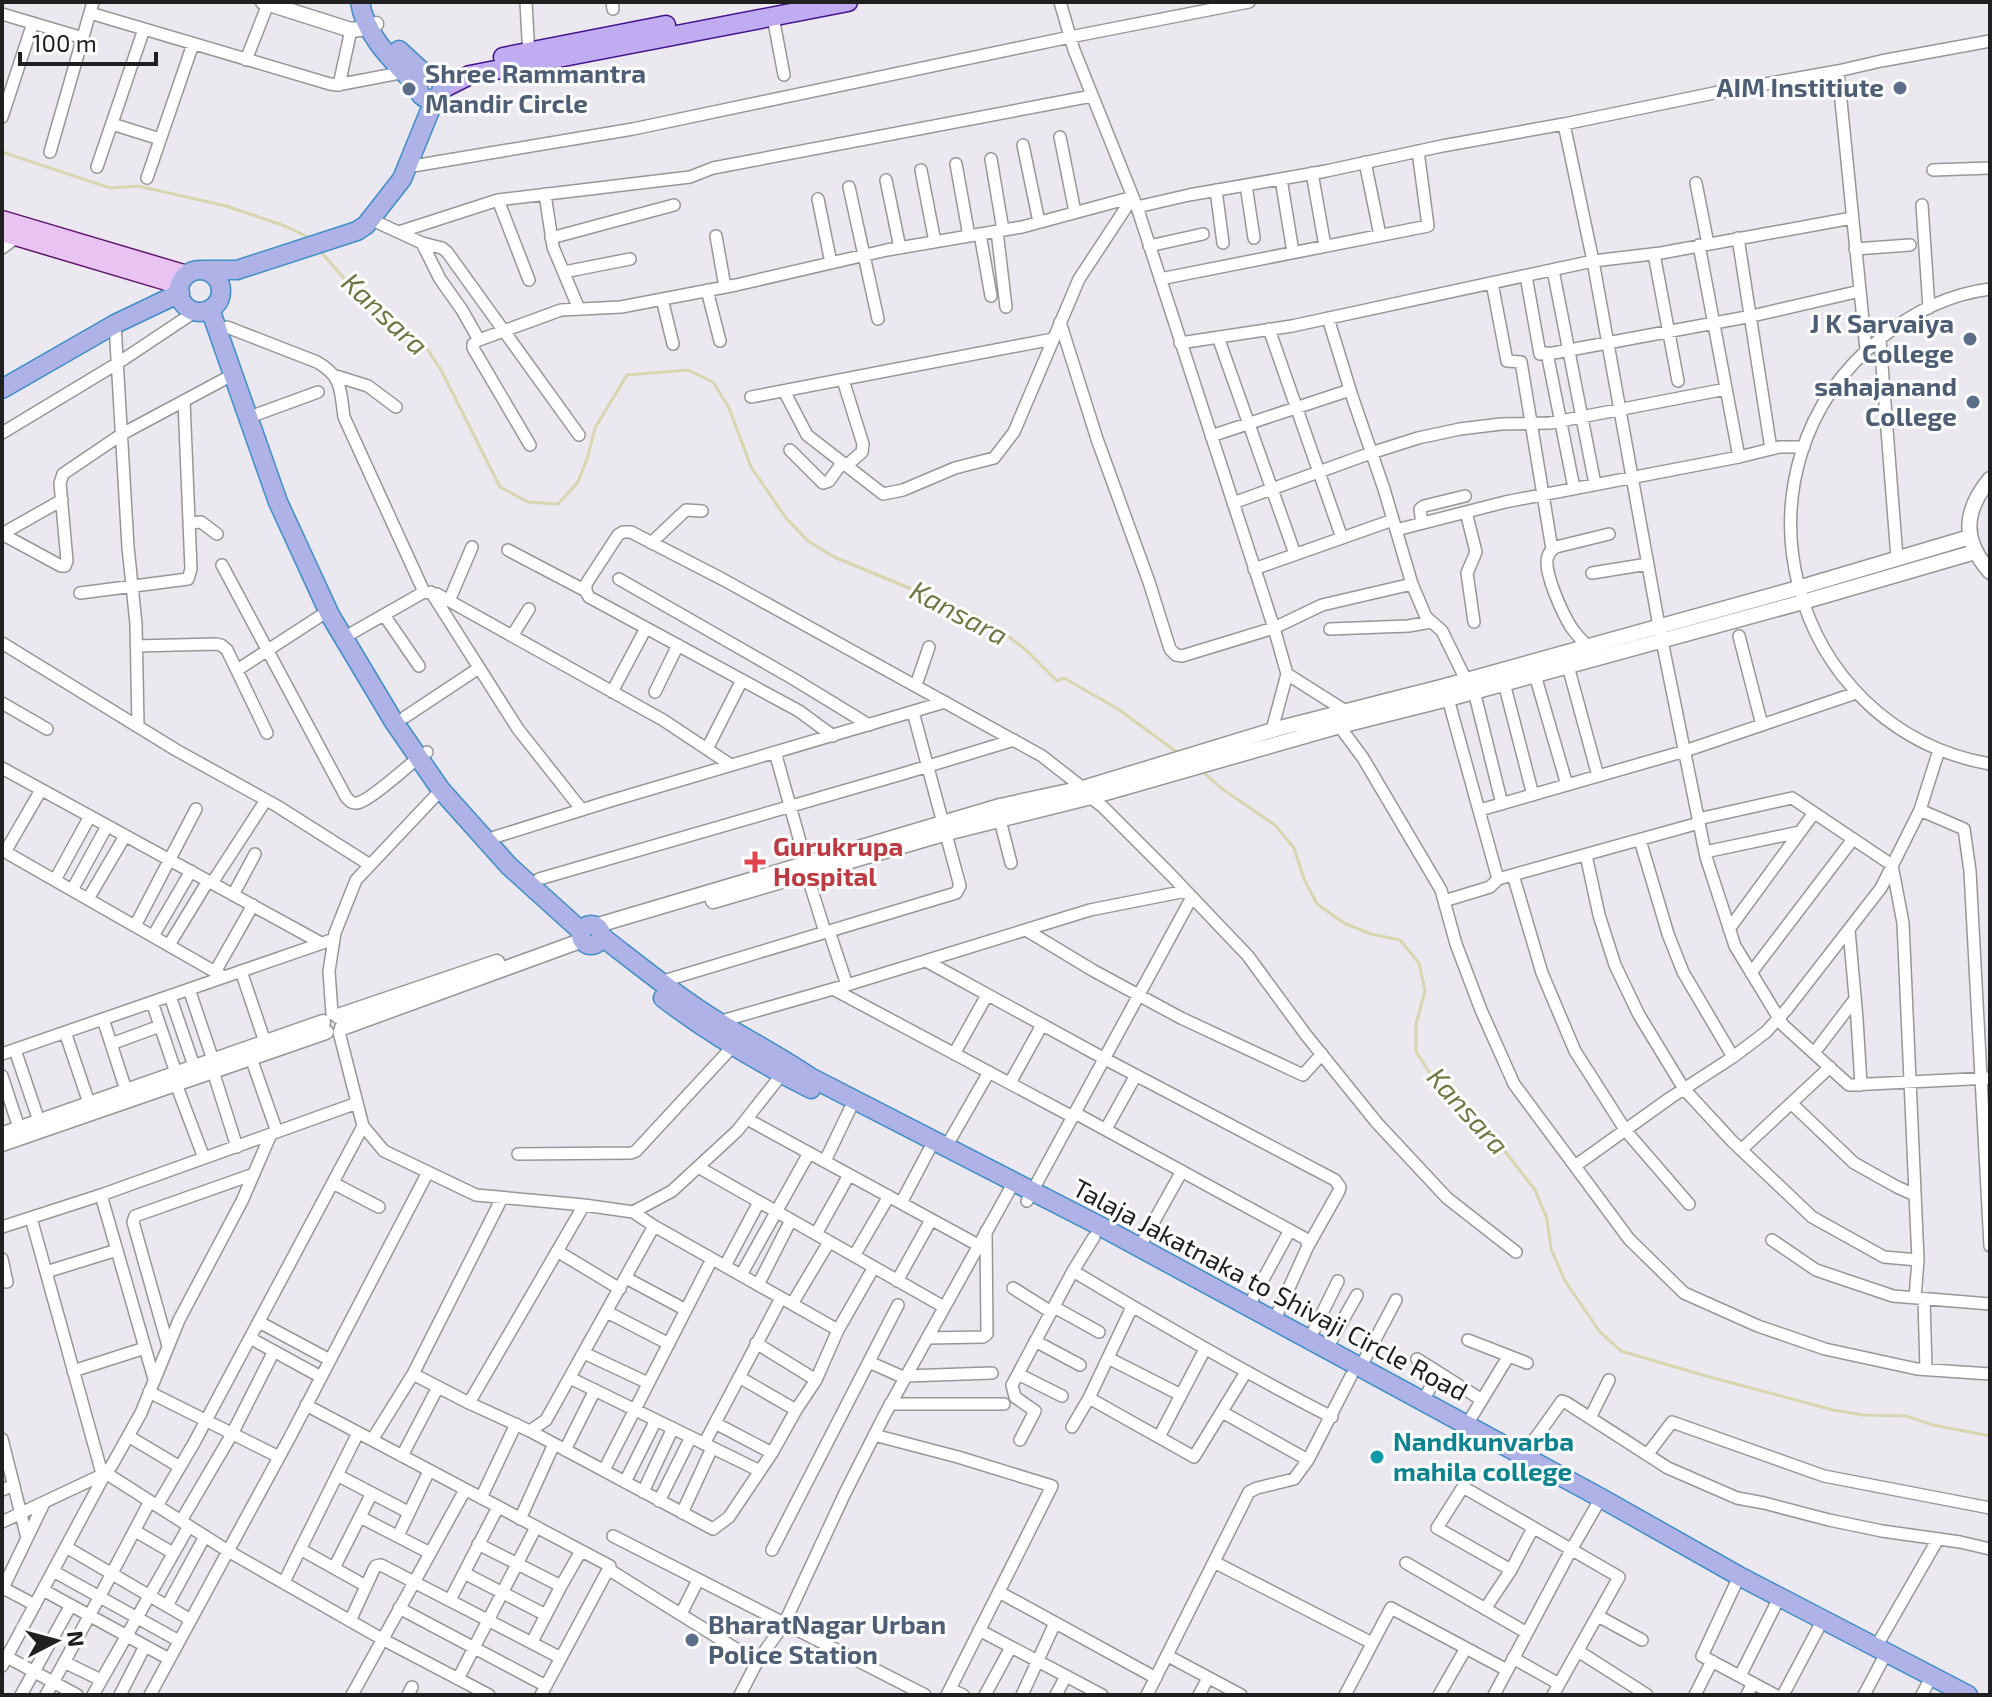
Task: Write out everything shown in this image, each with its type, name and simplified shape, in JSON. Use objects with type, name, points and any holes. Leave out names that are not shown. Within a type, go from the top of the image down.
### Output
[{"type":"highway","points":[[360,2],[365,27],[380,46],[405,72],[430,87]]},
{"type":"highway","points":[[365,27],[368,2]]},
{"type":"highway","points":[[365,27],[391,43],[430,87]]},
{"type":"highway","points":[[188,281],[239,269],[364,225],[400,183],[430,87]]},
{"type":"highway","points":[[387,199],[390,183],[430,87]]},
{"type":"highway","points":[[188,281],[182,300],[188,308],[211,304],[239,269]]},
{"type":"highway","points":[[2,389],[188,281],[213,274],[219,281],[211,304]]},
{"type":"highway","name":"Talaja Jakatnaka to Shivaji Circle Road","points":[[211,304],[227,327],[295,523],[352,633],[405,717],[441,790],[516,872],[686,1015],[782,1074],[937,1148]]},
{"type":"highway","name":"Talaja Jakatnaka to Shivaji Circle Road","points":[[211,304],[273,491],[328,611],[394,722],[495,837],[590,933],[718,1022],[937,1148],[1139,1248],[1309,1340],[1355,1372],[1422,1402],[1520,1455],[1736,1583],[1819,1627],[1968,1695]]},
{"type":"highway","name":"Talaja Jakatnaka to Shivaji Circle Road","points":[[1030,1196],[1094,1237],[1739,1576],[1879,1654],[1924,1690],[1946,1695]]},
{"type":"main road","points":[[430,87],[466,66],[529,58],[778,10],[848,2]]},
{"type":"main road","points":[[2,219],[16,232],[188,281]]},
{"type":"street","points":[[526,2],[529,58]]},
{"type":"street","points":[[1060,2],[1092,96],[1135,202],[1274,628],[1287,674],[1272,730]]},
{"type":"street","points":[[407,167],[633,129],[1201,7],[1249,2]]},
{"type":"street","points":[[246,60],[266,3],[365,27],[339,85]]},
{"type":"street","points":[[50,152],[92,7],[144,29],[330,84],[339,85],[405,72]]},
{"type":"street","points":[[778,10],[784,75]]},
{"type":"street","points":[[2,14],[83,38]]},
{"type":"street","points":[[2,117],[33,23]]},
{"type":"street","points":[[97,167],[144,29]]},
{"type":"street","points":[[530,445],[473,344],[561,310],[621,307],[864,255],[1000,231],[1075,212],[1281,179],[1990,41]]},
{"type":"street","points":[[147,178],[193,44]]},
{"type":"street","points":[[1838,71],[1866,350]]},
{"type":"street","points":[[399,232],[498,200],[690,177],[713,168],[1092,96]]},
{"type":"street","points":[[112,124],[160,139]]},
{"type":"street","points":[[1564,124],[1593,261],[1660,633],[1705,852],[1735,946],[1783,1025],[1849,1085],[1985,1078]]},
{"type":"street","points":[[1060,137],[1075,212]]},
{"type":"street","points":[[1023,145],[1039,222]]},
{"type":"street","points":[[1160,279],[1428,226],[1418,151]]},
{"type":"street","points":[[991,159],[1006,307]]},
{"type":"street","points":[[1365,162],[1380,235]]},
{"type":"street","points":[[956,164],[991,296]]},
{"type":"street","points":[[1933,170],[1990,168]]},
{"type":"street","points":[[921,170],[935,242]]},
{"type":"street","points":[[1312,173],[1325,246]]},
{"type":"street","points":[[1281,179],[1293,252]]},
{"type":"street","points":[[886,180],[900,248]]},
{"type":"street","points":[[1696,183],[1714,323],[1739,457]]},
{"type":"street","points":[[1246,185],[1254,238]]},
{"type":"street","points":[[849,187],[878,319]]},
{"type":"street","points":[[1216,190],[1223,243]]},
{"type":"street","points":[[545,194],[551,238],[579,309]]},
{"type":"street","points":[[818,199],[831,263]]},
{"type":"street","points":[[498,200],[529,280]]},
{"type":"street","points":[[784,391],[807,435],[883,494],[903,490],[955,468],[994,458],[1014,432],[1079,279],[1135,202]]},
{"type":"street","points":[[551,238],[674,205]]},
{"type":"street","points":[[1922,205],[1929,308]]},
{"type":"street","points":[[1180,343],[1328,318],[1593,261],[1654,254],[1852,218]]},
{"type":"street","points":[[364,225],[399,232],[447,252],[579,435]]},
{"type":"street","points":[[2,248],[16,232]]},
{"type":"street","points":[[1149,246],[1203,234]]},
{"type":"street","points":[[716,236],[725,287]]},
{"type":"street","points":[[1738,238],[1771,449]]},
{"type":"street","points":[[422,243],[479,340]]},
{"type":"street","points":[[1855,249],[1910,245]]},
{"type":"street","points":[[1654,254],[1678,381]]},
{"type":"street","points":[[564,272],[630,259]]},
{"type":"street","points":[[1553,270],[1595,484]]},
{"type":"street","points":[[1526,276],[1540,354],[1752,316],[1860,291]]},
{"type":"street","points":[[1492,283],[1507,361],[1521,362],[1552,549]]},
{"type":"street","points":[[1990,289],[1937,303],[1899,323],[1866,350],[1837,383],[1814,420],[1799,461],[1791,504],[1791,548],[1800,595],[1812,628],[1832,662],[1856,693],[1894,726],[1939,750],[1990,764]]},
{"type":"street","points":[[707,290],[720,341]]},
{"type":"street","points":[[662,299],[673,344]]},
{"type":"street","points":[[2,433],[211,304]]},
{"type":"street","points":[[1328,318],[1412,584],[1426,617],[1442,631],[1470,686],[1502,804]]},
{"type":"street","points":[[1060,322],[1170,649],[1176,655],[1182,656],[1274,628],[1322,605],[1412,584]]},
{"type":"street","points":[[115,324],[136,646],[138,725]]},
{"type":"street","points":[[227,327],[317,362],[336,376],[368,386],[396,407]]},
{"type":"street","points":[[1269,329],[1342,538]]},
{"type":"street","points":[[1218,337],[1295,554]]},
{"type":"street","points":[[751,397],[1053,339]]},
{"type":"street","points":[[1880,339],[1897,558]]},
{"type":"street","points":[[1548,354],[1574,488]]},
{"type":"street","points":[[62,500],[2,534],[65,566],[67,561],[62,500],[60,483],[63,474],[122,434],[234,374]]},
{"type":"street","points":[[336,376],[344,417],[427,592],[518,729],[582,810]]},
{"type":"street","points":[[790,450],[823,483],[860,455],[863,448],[843,380]]},
{"type":"street","points":[[1233,503],[1418,438],[1460,429],[1561,420],[1726,389]]},
{"type":"street","points":[[1211,436],[1350,390]]},
{"type":"street","points":[[255,415],[318,392]]},
{"type":"street","points":[[80,593],[188,579],[191,569],[184,401]]},
{"type":"street","points":[[1254,569],[1342,538],[1394,525],[1422,523],[1574,488],[1771,449],[1804,447]]},
{"type":"street","points":[[1990,479],[1976,496],[1970,516],[1970,537],[1975,552],[1990,572]]},
{"type":"street","points":[[1422,523],[1420,509],[1424,506],[1465,496]]},
{"type":"street","points":[[651,543],[686,510],[702,511]]},
{"type":"street","points":[[1466,512],[1476,552],[1467,573],[1474,622]]},
{"type":"street","points":[[189,523],[201,522],[217,534]]},
{"type":"street","points":[[833,736],[799,711],[589,597],[586,584],[618,535],[631,532],[737,587],[1042,756],[1103,807],[1248,956],[1377,1123],[1447,1198],[1516,1252]]},
{"type":"street","points":[[1588,646],[1578,637],[1563,613],[1546,565],[1547,556],[1552,549],[1609,534]]},
{"type":"street","points":[[1800,595],[1897,558],[1970,537]]},
{"type":"street","points":[[449,601],[472,547]]},
{"type":"street","points":[[508,550],[586,591]]},
{"type":"street","points":[[1470,686],[1504,683],[1535,675],[1660,633],[1975,552]]},
{"type":"street","points":[[1592,573],[1648,564]]},
{"type":"street","points":[[222,565],[350,802],[367,799],[423,755]]},
{"type":"street","points":[[619,579],[869,725]]},
{"type":"street","points":[[427,592],[449,601],[663,720],[731,765]]},
{"type":"street","points":[[352,633],[427,592]]},
{"type":"street","points":[[512,636],[529,609]]},
{"type":"street","points":[[237,670],[328,611]]},
{"type":"street","points":[[384,615],[419,666]]},
{"type":"street","points":[[1330,629],[1408,626],[1431,622]]},
{"type":"street","points":[[612,692],[646,628]]},
{"type":"street","points":[[945,828],[1000,820],[1340,718],[1470,686],[1588,646],[1660,633]]},
{"type":"street","points":[[1739,636],[1762,725]]},
{"type":"street","points":[[2,643],[370,865]]},
{"type":"street","points":[[136,646],[221,645],[227,650],[267,733]]},
{"type":"street","points":[[655,692],[678,645]]},
{"type":"street","points":[[916,685],[929,647]]},
{"type":"street","points":[[1568,666],[1598,776]]},
{"type":"street","points":[[405,717],[479,668]]},
{"type":"street","points":[[1287,674],[1340,718],[1441,890],[1456,944],[1514,1084],[1629,1239],[1684,1293],[1758,1326],[1825,1349],[1926,1369],[1990,1374]]},
{"type":"street","points":[[1535,675],[1567,785]]},
{"type":"street","points":[[707,749],[742,680]]},
{"type":"street","points":[[1504,683],[1533,795]]},
{"type":"street","points":[[1446,692],[1498,879]]},
{"type":"street","points":[[1480,810],[1685,751],[1856,693]]},
{"type":"street","points":[[495,837],[945,702]]},
{"type":"street","points":[[2,703],[47,729]]},
{"type":"street","points":[[660,982],[956,893],[960,886],[913,712]]},
{"type":"street","points":[[1217,755],[1272,730],[1340,718]]},
{"type":"street","points":[[539,879],[1014,740]]},
{"type":"street","points":[[1575,1166],[1733,1057],[1779,1018],[1881,888],[1920,810],[1939,750]]},
{"type":"street","points":[[775,752],[806,867],[847,985]]},
{"type":"street","points":[[2,768],[321,943]]},
{"type":"street","points":[[41,790],[4,851],[220,974]]},
{"type":"street","points":[[441,790],[356,880],[334,939],[329,971],[333,1024],[363,1126],[384,1151],[476,1195],[633,1212],[838,1330]]},
{"type":"street","points":[[2,1134],[126,1090],[176,1078],[194,1066],[251,1058],[333,1024],[590,933],[945,828],[1000,806],[1086,793]]},
{"type":"street","points":[[1444,901],[1490,887],[1498,879],[1699,821],[1792,798],[1892,865],[1903,923],[1926,1369]]},
{"type":"street","points":[[169,945],[266,800]]},
{"type":"street","points":[[135,926],[196,809]]},
{"type":"street","points":[[1920,810],[1964,829],[1970,871],[1985,1078],[1990,1246]]},
{"type":"street","points":[[1729,929],[1814,813]]},
{"type":"street","points":[[55,880],[90,816]]},
{"type":"street","points":[[1000,820],[1011,863]]},
{"type":"street","points":[[72,890],[107,826]]},
{"type":"street","points":[[1705,852],[1800,832]]},
{"type":"street","points":[[88,899],[125,836]]},
{"type":"street","points":[[1751,973],[1853,839]]},
{"type":"street","points":[[1640,840],[1668,934],[1683,972],[1733,1057]]},
{"type":"street","points":[[233,895],[255,854]]},
{"type":"street","points":[[1586,855],[1599,915],[1615,965],[1639,1015],[1684,1089],[1741,1150],[1812,1217],[1884,1257],[1918,1260]]},
{"type":"street","points":[[153,936],[191,871]]},
{"type":"street","points":[[1513,875],[1542,973],[1575,1051],[1626,1131],[1689,1204]]},
{"type":"street","points":[[718,1022],[1090,910],[1189,894]]},
{"type":"street","points":[[1030,1196],[1139,996],[1189,894]]},
{"type":"street","points":[[220,974],[253,905]]},
{"type":"street","points":[[1026,930],[1181,1018],[1303,1075],[1322,1054]]},
{"type":"street","points":[[1849,930],[1861,1085]]},
{"type":"street","points":[[2,1054],[170,996],[220,974],[241,971],[334,939]]},
{"type":"street","points":[[926,961],[1335,1180],[1339,1191],[1308,1246],[1274,1321]]},
{"type":"street","points":[[241,971],[265,1042]]},
{"type":"street","points":[[189,989],[237,1147]]},
{"type":"street","points":[[833,989],[1010,1083],[1106,1129],[1306,1239],[1308,1246]]},
{"type":"street","points":[[954,1054],[987,995]]},
{"type":"street","points":[[170,996],[194,1066]]},
{"type":"street","points":[[1814,1053],[1855,999]]},
{"type":"street","points":[[152,1002],[204,1158]]},
{"type":"street","points":[[103,1019],[126,1090]]},
{"type":"street","points":[[2,1144],[213,1065],[265,1042],[333,1024]]},
{"type":"street","points":[[1010,1083],[1042,1025]]},
{"type":"street","points":[[111,1044],[160,1026]]},
{"type":"street","points":[[65,1032],[89,1103]]},
{"type":"street","points":[[518,1154],[636,1151],[734,1045]]},
{"type":"street","points":[[15,1050],[39,1121]]},
{"type":"street","points":[[77,1695],[34,1672],[4,1662],[128,1436],[179,1320],[274,1133],[251,1058]]},
{"type":"street","points":[[1741,1150],[1830,1067]]},
{"type":"street","points":[[901,1203],[989,1072]]},
{"type":"street","points":[[633,1212],[672,1191],[737,1131],[782,1074]]},
{"type":"street","points":[[1106,1129],[1136,1075]]},
{"type":"street","points":[[2,1076],[19,1128]]},
{"type":"street","points":[[2,1227],[101,1195],[357,1103]]},
{"type":"street","points":[[1791,1103],[1854,1163],[1915,1195]]},
{"type":"street","points":[[825,1161],[850,1109]]},
{"type":"street","points":[[747,1119],[978,1245]]},
{"type":"street","points":[[46,1695],[135,1531],[180,1467],[363,1126]]},
{"type":"street","points":[[741,1275],[809,1153]]},
{"type":"street","points":[[698,1167],[944,1307]]},
{"type":"street","points":[[1139,1248],[1182,1171]]},
{"type":"street","points":[[150,1695],[428,1172]]},
{"type":"street","points":[[168,1346],[133,1222],[135,1216],[254,1174]]},
{"type":"street","points":[[816,1234],[849,1175]]},
{"type":"street","points":[[333,1183],[379,1207]]},
{"type":"street","points":[[740,1695],[757,1662],[784,1624],[890,1404],[1012,1187]]},
{"type":"street","points":[[101,1195],[154,1380]]},
{"type":"street","points":[[854,1256],[889,1196]]},
{"type":"street","points":[[372,1440],[413,1374],[502,1198]]},
{"type":"street","points":[[725,1266],[759,1202]]},
{"type":"street","points":[[469,1403],[584,1205]]},
{"type":"street","points":[[31,1218],[101,1470],[228,1551],[382,1639],[489,1695]]},
{"type":"street","points":[[758,1285],[791,1220]]},
{"type":"street","points":[[897,1281],[931,1220]]},
{"type":"street","points":[[530,1431],[546,1420],[654,1226]]},
{"type":"street","points":[[927,1338],[983,1337],[987,1334],[986,1230]]},
{"type":"street","points":[[1248,1307],[1290,1230]]},
{"type":"street","points":[[1020,1440],[1035,1411],[1017,1399],[1012,1385],[1094,1237]]},
{"type":"street","points":[[1772,1240],[1816,1270],[1893,1296],[1990,1304]]},
{"type":"street","points":[[792,1304],[829,1242]]},
{"type":"street","points":[[46,1272],[117,1250]]},
{"type":"street","points":[[557,1251],[686,1310]]},
{"type":"street","points":[[2,1259],[7,1282]]},
{"type":"street","points":[[604,1470],[712,1259]]},
{"type":"street","points":[[413,1374],[530,1431],[713,1529],[729,1517],[772,1453],[816,1380],[838,1330],[874,1267]]},
{"type":"street","points":[[1073,1271],[1205,1349],[1332,1417]]},
{"type":"street","points":[[1309,1340],[1338,1281]]},
{"type":"street","points":[[1013,1288],[1099,1332]]},
{"type":"street","points":[[1326,1350],[1357,1295]]},
{"type":"street","points":[[682,1513],[715,1423],[781,1298]]},
{"type":"street","points":[[1147,1695],[1249,1492],[1292,1481],[1308,1460],[1396,1300]]},
{"type":"street","points":[[772,1550],[898,1305]]},
{"type":"street","points":[[1072,1427],[1132,1307]]},
{"type":"street","points":[[607,1312],[669,1344]]},
{"type":"street","points":[[259,1322],[330,1360]]},
{"type":"street","points":[[250,1338],[321,1377]]},
{"type":"street","points":[[1468,1340],[1527,1363]]},
{"type":"street","points":[[1035,1341],[1080,1365]]},
{"type":"street","points":[[756,1343],[816,1380]]},
{"type":"street","points":[[73,1371],[145,1348]]},
{"type":"street","points":[[1159,1437],[1205,1349]]},
{"type":"street","points":[[93,1695],[173,1553],[185,1523],[274,1351]]},
{"type":"street","points":[[584,1353],[648,1383]]},
{"type":"street","points":[[1466,1426],[1508,1357]]},
{"type":"street","points":[[1108,1358],[1181,1395]]},
{"type":"street","points":[[1417,1359],[1482,1400]]},
{"type":"street","points":[[869,1362],[906,1377],[992,1373]]},
{"type":"street","points":[[1089,1398],[1194,1457],[1246,1372]]},
{"type":"street","points":[[1422,1402],[1439,1373]]},
{"type":"street","points":[[1018,1374],[1062,1396]]},
{"type":"street","points":[[739,1377],[796,1410]]},
{"type":"street","points":[[570,1378],[760,1471]]},
{"type":"street","points":[[1590,1418],[1609,1380]]},
{"type":"street","points":[[402,1456],[438,1387]]},
{"type":"street","points":[[520,1519],[595,1390]]},
{"type":"street","points":[[149,1392],[279,1457]]},
{"type":"street","points":[[1520,1455],[1562,1401],[1668,1468],[1737,1498],[1882,1531],[1990,1549]]},
{"type":"street","points":[[890,1404],[1004,1404]]},
{"type":"street","points":[[306,1405],[610,1566],[544,1691],[474,1648],[399,1608]]},
{"type":"street","points":[[1222,1412],[1308,1460]]},
{"type":"street","points":[[625,1482],[656,1420]]},
{"type":"street","points":[[1647,1455],[1672,1422],[1824,1476],[1990,1508]]},
{"type":"street","points":[[715,1423],[772,1453]]},
{"type":"street","points":[[481,1498],[516,1424]]},
{"type":"street","points":[[643,1492],[673,1428]]},
{"type":"street","points":[[284,1582],[358,1433]]},
{"type":"street","points":[[874,1435],[1052,1486],[948,1692],[963,1695]]},
{"type":"street","points":[[128,1436],[180,1467]]},
{"type":"street","points":[[659,1501],[691,1437]]},
{"type":"street","points":[[2,1439],[8,1488],[21,1514],[27,1538]]},
{"type":"street","points":[[398,1536],[429,1471]]},
{"type":"street","points":[[2,1522],[106,1473]]},
{"type":"street","points":[[337,1475],[408,1512]]},
{"type":"street","points":[[1511,1570],[1437,1528],[1463,1487],[1619,1577],[1556,1690],[1513,1658]]},
{"type":"street","points":[[352,1695],[465,1490]]},
{"type":"street","points":[[334,1568],[372,1493]]},
{"type":"street","points":[[35,1605],[2,1589],[45,1502]]},
{"type":"street","points":[[1494,1695],[1599,1502]]},
{"type":"street","points":[[450,1600],[498,1507]]},
{"type":"street","points":[[360,1517],[430,1553]]},
{"type":"street","points":[[458,1679],[536,1527]]},
{"type":"street","points":[[1485,1609],[1511,1570],[1533,1528]]},
{"type":"street","points":[[135,1531],[173,1553]]},
{"type":"street","points":[[167,1606],[205,1536]]},
{"type":"street","points":[[613,1536],[925,1695]]},
{"type":"street","points":[[1864,1695],[1879,1654],[1938,1539]]},
{"type":"street","points":[[478,1544],[561,1586]]},
{"type":"street","points":[[66,1547],[191,1620]]},
{"type":"street","points":[[300,1549],[366,1586]]},
{"type":"street","points":[[532,1642],[581,1551]]},
{"type":"street","points":[[2,1563],[18,1557]]},
{"type":"street","points":[[1214,1562],[1372,1643]]},
{"type":"street","points":[[1406,1563],[1527,1633]]},
{"type":"street","points":[[350,1621],[374,1569],[379,1565],[561,1658]]},
{"type":"street","points":[[608,1569],[757,1662]]},
{"type":"street","points":[[53,1571],[179,1641]]},
{"type":"street","points":[[464,1573],[546,1615]]},
{"type":"street","points":[[681,1614],[698,1580]]},
{"type":"street","points":[[1736,1583],[1702,1656],[1775,1695]]},
{"type":"street","points":[[43,1590],[169,1659]]},
{"type":"street","points":[[999,1592],[1156,1678]]},
{"type":"street","points":[[1740,1676],[1776,1604]]},
{"type":"street","points":[[21,1695],[71,1605]]},
{"type":"street","points":[[1345,1695],[1391,1608],[1507,1670]]},
{"type":"street","points":[[1598,1616],[1642,1640]]},
{"type":"street","points":[[1022,1695],[1055,1623]]},
{"type":"street","points":[[1783,1695],[1819,1627]]},
{"type":"street","points":[[979,1630],[1102,1695]]},
{"type":"street","points":[[120,1695],[145,1646]]},
{"type":"street","points":[[985,1695],[1011,1647]]},
{"type":"street","points":[[1439,1695],[1466,1648]]},
{"type":"street","points":[[1578,1651],[1642,1694]]},
{"type":"street","points":[[1168,1656],[1241,1695]]},
{"type":"street","points":[[1695,1695],[1712,1661]]},
{"type":"street","points":[[64,1662],[101,1680]]},
{"type":"street","points":[[1056,1695],[1066,1676]]},
{"type":"street","points":[[1199,1695],[1208,1678]]},
{"type":"street","points":[[1747,1695],[1753,1683]]},
{"type":"waterway","name":"Kansara","points":[[2,152],[110,188],[138,186],[226,206],[285,226],[312,239]]},
{"type":"waterway","name":"Kansara","points":[[321,252],[374,307],[424,344],[441,370],[500,487],[528,502],[558,504],[578,482],[595,428],[627,375],[688,370],[713,382],[729,408],[751,467],[786,518],[808,541],[834,557],[977,616],[1025,649],[1057,681],[1064,678],[1118,709],[1178,753]]},
{"type":"waterway","name":"Kansara","points":[[1203,772],[1275,825],[1294,848],[1304,879],[1317,904],[1344,923],[1371,934],[1400,940],[1419,963],[1425,991],[1416,1024],[1416,1052],[1434,1079],[1479,1118],[1535,1190],[1547,1219],[1551,1249],[1565,1281],[1600,1332],[1621,1351],[1833,1410],[1863,1415],[1906,1416],[1933,1425],[1990,1436]]},
{"type":"place","name":"AIM Institiute","points":[[1900,88]]},
{"type":"place","name":"Shree Rammantra Mandir Circle","points":[[409,89]]},
{"type":"place","name":"J K Sarvaiya College","points":[[1970,339]]},
{"type":"place","name":"sahajanand College","points":[[1973,402]]},
{"type":"place","name":"Gurukrupa Hospital","points":[[755,862]]},
{"type":"place","name":"Nandkunvarba mahila college","points":[[1377,1457]]},
{"type":"place","name":"BharatNagar Urban Police Station","points":[[692,1640]]}]
